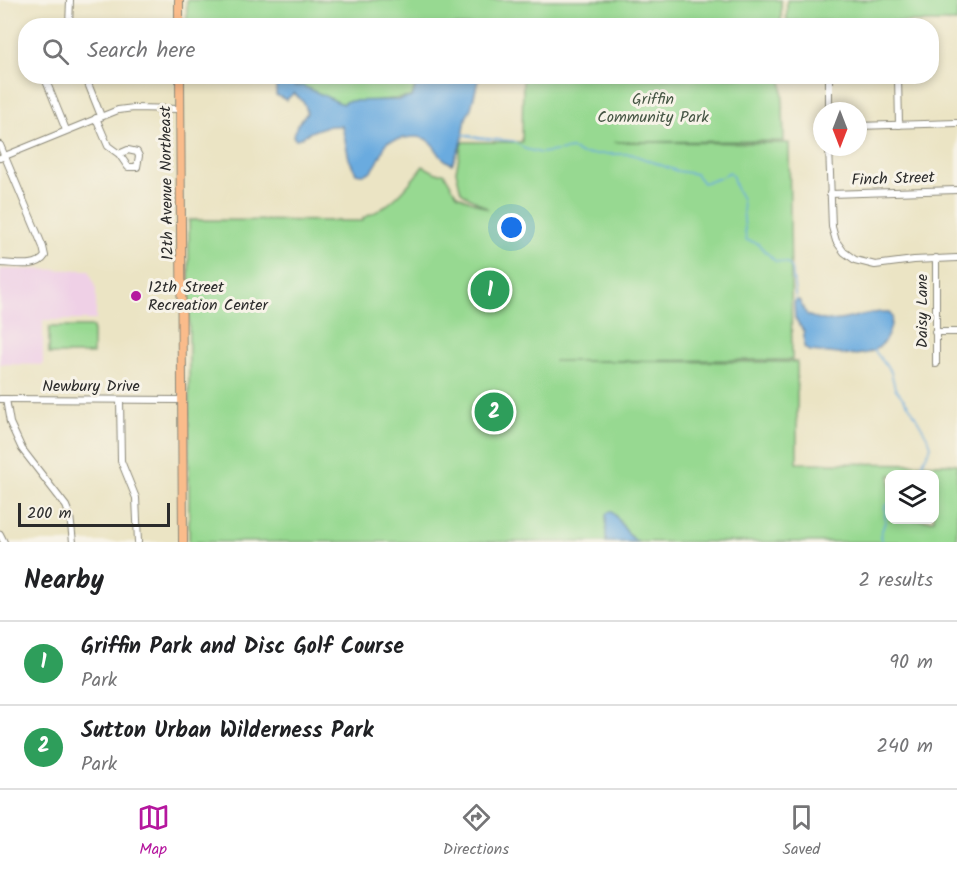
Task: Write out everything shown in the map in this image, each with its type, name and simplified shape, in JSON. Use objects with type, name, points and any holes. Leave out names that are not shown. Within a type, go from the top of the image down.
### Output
[{"type":"main road","points":[[179,0],[179,18]]},
{"type":"main road","name":"12th Avenue Northeast","points":[[180,84],[183,542]]},
{"type":"street","points":[[69,18],[70,0]]},
{"type":"street","points":[[47,84],[66,130]]},
{"type":"street","points":[[88,84],[108,146],[119,154]]},
{"type":"street","points":[[829,84],[829,102]]},
{"type":"street","points":[[898,84],[899,125]]},
{"type":"street","points":[[2,157],[118,110],[180,109]]},
{"type":"street","points":[[867,126],[957,123]]},
{"type":"street","points":[[0,145],[2,157],[44,247],[45,258],[33,264],[0,263]]},
{"type":"street","points":[[830,156],[831,221],[836,241],[844,252],[855,260],[875,265],[957,258]]},
{"type":"street","name":"Finch Street","points":[[830,195],[957,190]]},
{"type":"street","name":"Daisy Lane","points":[[936,258],[936,364]]},
{"type":"street","points":[[935,332],[957,332]]},
{"type":"street","points":[[3,399],[10,423],[29,460],[66,506],[70,516],[73,542]]},
{"type":"street","name":"Newbury Drive","points":[[3,399],[182,400]]},
{"type":"street","points":[[120,400],[121,461],[136,498],[138,542]]},
{"type":"street","points":[[44,478],[50,473]]},
{"type":"street","points":[[0,534],[4,542]]},
{"type":"shaded area","points":[[0,269],[89,270],[96,289],[96,320],[43,320],[43,365],[0,364]]},
{"type":"green space","points":[[187,0],[781,0],[781,18],[187,18]]},
{"type":"green space","points":[[787,0],[957,0],[957,22],[939,22],[939,18],[787,18]]},
{"type":"green space","points":[[292,84],[415,84],[412,97],[342,104],[303,86]]},
{"type":"green space","name":"Griffin Community Park","points":[[523,84],[782,84],[784,141],[614,142],[789,143],[792,360],[553,361],[797,362],[797,463],[957,464],[957,542],[189,542],[189,220],[363,221],[363,218],[373,214],[397,196],[423,166],[436,173],[444,173],[457,195],[488,209],[461,192],[456,171],[462,142],[522,142]]},
{"type":"green space","points":[[49,327],[93,327],[93,354],[49,354]]},
{"type":"water","points":[[276,84],[292,84],[303,86],[342,104],[347,101],[399,100],[412,97],[416,84],[477,84],[466,118],[462,142],[452,164],[441,156],[429,141],[419,137],[408,137],[387,142],[376,165],[368,173],[363,174],[356,173],[349,159],[342,126],[320,128],[295,139],[293,136],[297,125],[307,113],[305,104],[294,93],[286,100],[276,95]]},
{"type":"water","points":[[799,300],[807,315],[830,321],[877,312],[889,312],[892,317],[889,333],[874,351],[863,354],[810,351],[804,347],[804,332],[795,318],[794,302]]},
{"type":"water","points":[[611,511],[630,536],[638,542],[606,542],[606,514]]},
{"type":"waterway","points":[[461,134],[514,141],[525,149],[541,153],[572,149],[582,154],[631,154],[677,171],[696,174],[703,183],[720,178],[729,172],[742,199],[746,240],[757,243],[775,261],[787,263],[792,268],[796,301]]},
{"type":"waterway","points":[[874,350],[891,372],[895,388],[912,410],[929,440],[931,446],[919,470]]},
{"type":"waterway","points":[[882,542],[880,536],[885,522]]},
{"type":"place","name":"Griffin Park and Disc Golf Course","points":[[490,290]]},
{"type":"place","name":"12th Street Recreation Center","points":[[136,296]]},
{"type":"place","name":"Sutton Urban Wilderness Park","points":[[494,412]]}]
